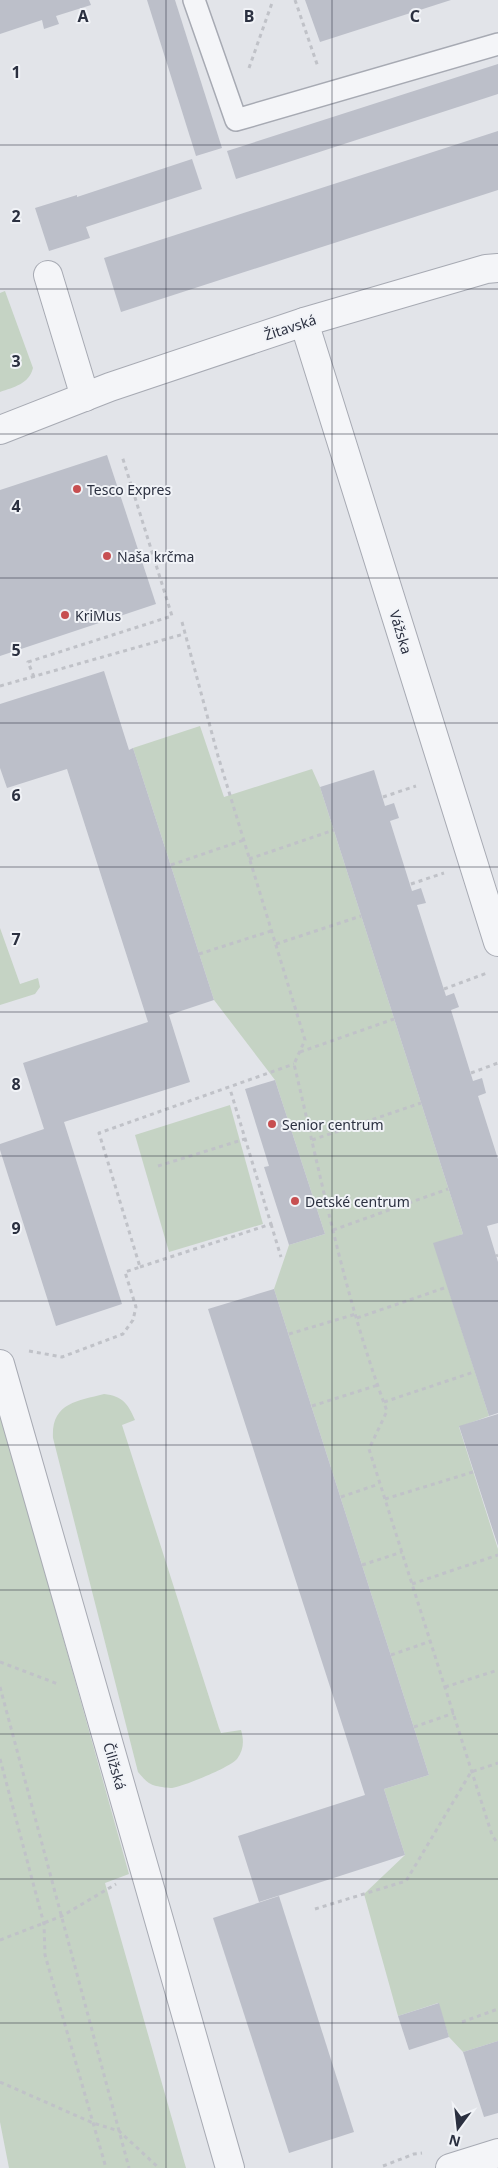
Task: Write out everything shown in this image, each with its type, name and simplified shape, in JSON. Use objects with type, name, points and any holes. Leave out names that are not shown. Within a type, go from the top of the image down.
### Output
[{"type":"street","name":"Žitavská","points":[[0,430],[85,397],[304,322],[486,268],[498,268]]},
{"type":"street","points":[[48,275],[85,397]]},
{"type":"street","name":"Vážska","points":[[304,322],[498,942]]},
{"type":"street","name":"Čiližská","points":[[0,1364],[230,2168]]},
{"type":"street","points":[[450,2168],[498,2153]]},
{"type":"lane","points":[[194,0],[236,120],[498,44]]},
{"type":"path","points":[[246,77],[273,0]]},
{"type":"path","points":[[295,0],[319,70]]},
{"type":"path","points":[[34,677],[28,662],[172,616],[122,456]]},
{"type":"path","points":[[182,622],[244,840],[305,1040],[294,1064],[333,1230],[356,1316],[387,1411],[369,1449],[446,1687],[471,1772],[492,1835],[498,1844]]},
{"type":"path","points":[[0,686],[184,634]]},
{"type":"path","points":[[383,797],[418,786]]},
{"type":"path","points":[[250,859],[334,830]]},
{"type":"path","points":[[171,865],[244,840]]},
{"type":"path","points":[[410,884],[445,872]]},
{"type":"path","points":[[276,944],[362,916]]},
{"type":"path","points":[[199,954],[271,930]]},
{"type":"path","points":[[444,989],[486,973]]},
{"type":"path","points":[[300,1052],[394,1019]]},
{"type":"path","points":[[125,1272],[140,1266],[99,1133],[230,1089],[294,1064]]},
{"type":"path","points":[[470,1073],[498,1064]]},
{"type":"path","points":[[230,1089],[281,1256]]},
{"type":"path","points":[[312,1140],[421,1103]]},
{"type":"path","points":[[158,1166],[245,1140]]},
{"type":"path","points":[[333,1230],[448,1189]]},
{"type":"path","points":[[125,1272],[271,1224]]},
{"type":"path","points":[[29,1352],[62,1357],[124,1334],[133,1320],[136,1307],[125,1272]]},
{"type":"path","points":[[289,1334],[356,1316],[447,1287]]},
{"type":"path","points":[[384,1402],[474,1372]]},
{"type":"path","points":[[312,1406],[378,1385]]},
{"type":"path","points":[[385,1499],[473,1472]]},
{"type":"path","points":[[341,1497],[379,1484]]},
{"type":"path","points":[[362,1566],[402,1552]]},
{"type":"path","points":[[412,1584],[498,1555]]},
{"type":"path","points":[[391,1655],[431,1642]]},
{"type":"path","points":[[0,1662],[96,1699]]},
{"type":"path","points":[[446,1687],[498,1670]]},
{"type":"path","points":[[0,1687],[129,2168]]},
{"type":"path","points":[[414,1727],[454,1714]]},
{"type":"path","points":[[0,1759],[44,1924],[45,1955],[106,2168]]},
{"type":"path","points":[[315,1909],[406,1881],[471,1772],[498,1763]]},
{"type":"path","points":[[0,1940],[62,1916],[144,1867]]},
{"type":"path","points":[[462,2022],[498,2009]]},
{"type":"path","points":[[0,2082],[119,2131],[160,2168]]},
{"type":"green space","points":[[5,291],[33,368],[28,378],[24,381],[0,392],[0,293]]},
{"type":"green space","points":[[200,726],[224,797],[312,769],[320,787],[463,1234],[434,1244],[489,1416],[459,1427],[498,1549],[498,2041],[463,2052],[449,2037],[438,2003],[398,2016],[364,1894],[405,1855],[384,1789],[429,1775],[274,1289],[289,1245],[325,1234],[275,1080],[214,1000],[133,748]]},
{"type":"green space","points":[[0,928],[20,984],[38,978],[40,987],[35,994],[0,1005]]},
{"type":"green space","points":[[230,1105],[263,1224],[169,1252],[135,1135]]},
{"type":"green space","points":[[104,1394],[116,1397],[124,1402],[135,1420],[122,1425],[219,1728],[221,1733],[241,1730],[243,1737],[241,1752],[232,1763],[206,1776],[172,1788],[151,1784],[138,1772],[53,1438],[56,1417],[61,1411],[75,1402]]},
{"type":"green space","points":[[0,1412],[129,1874],[105,1883],[186,2168],[9,2168],[0,2122]]},
{"type":"building","points":[[0,0],[89,0],[91,5],[56,16],[59,24],[44,29],[42,20],[0,34]]},
{"type":"building","points":[[147,0],[175,0],[222,148],[196,156]]},
{"type":"building","points":[[305,0],[451,0],[320,42]]},
{"type":"building","points":[[498,64],[498,94],[236,179],[227,151]]},
{"type":"building","points":[[498,131],[498,190],[121,312],[104,258]]},
{"type":"building","points":[[192,159],[202,189],[86,227],[90,238],[49,251],[35,208],[77,195],[77,197]]},
{"type":"building","points":[[107,455],[156,604],[0,656],[0,490]]},
{"type":"building","points":[[104,671],[129,750],[133,748],[214,1000],[169,1015],[190,1082],[64,1122],[122,1304],[56,1326],[0,1150],[0,1144],[44,1129],[23,1063],[148,1022],[67,769],[7,788],[0,768],[0,704]]},
{"type":"building","points":[[374,770],[385,806],[394,803],[399,818],[390,821],[412,891],[421,888],[426,903],[417,905],[446,996],[454,993],[459,1007],[451,1010],[473,1081],[482,1078],[486,1093],[478,1096],[498,1159],[498,1223],[487,1226],[498,1262],[498,1413],[489,1416],[433,1243],[463,1234],[320,787]]},
{"type":"building","points":[[275,1080],[325,1234],[289,1245],[264,1167],[269,1166],[245,1089]]},
{"type":"building","points":[[274,1289],[429,1775],[384,1789],[405,1855],[259,1902],[238,1836],[365,1795],[208,1309]]},
{"type":"building","points":[[498,1414],[498,1546],[459,1426]]},
{"type":"building","points":[[279,1896],[354,2132],[289,2153],[213,1918]]},
{"type":"building","points":[[439,2003],[449,2037],[409,2050],[398,2016]]},
{"type":"building","points":[[498,2041],[498,2113],[484,2117],[463,2052]]},
{"type":"place","name":"Tesco Expres","points":[[77,489]]},
{"type":"place","name":"Naša krčma","points":[[107,556]]},
{"type":"place","name":"KriMus","points":[[65,615]]},
{"type":"place","name":"Senior centrum","points":[[272,1124]]},
{"type":"place","name":"Detské centrum","points":[[295,1201]]}]
